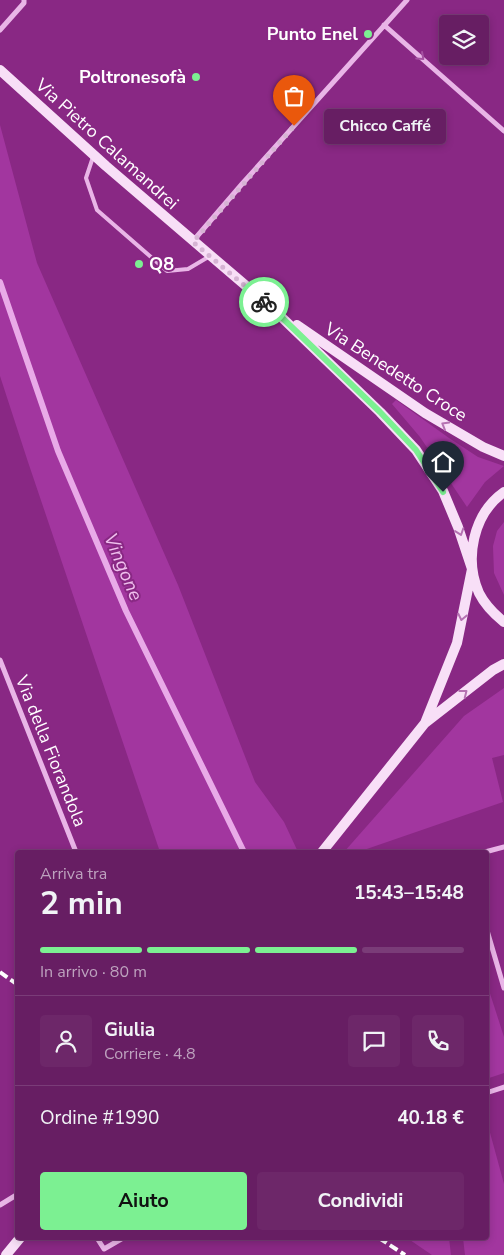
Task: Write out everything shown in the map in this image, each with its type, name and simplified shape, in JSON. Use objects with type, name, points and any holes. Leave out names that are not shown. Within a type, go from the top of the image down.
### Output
[{"type":"main road","name":"Via Pietro Calamandrei","points":[[0,70],[193,242]]},
{"type":"main road","name":"Via Benedetto Croce","points":[[193,242],[273,309],[380,412],[416,450],[443,492],[458,526],[479,593],[493,613],[504,622]]},
{"type":"main road","name":"Via Benedetto Croce","points":[[273,309],[425,413],[483,447],[504,456]]},
{"type":"main road","name":"Via Benedetto Croce","points":[[472,569],[472,548],[478,526],[488,507],[504,492]]},
{"type":"main road","points":[[425,723],[457,643],[472,569]]},
{"type":"main road","points":[[324,850],[425,723],[493,670],[504,664]]},
{"type":"main road","points":[[6,1255],[18,1240]]},
{"type":"street","points":[[0,30],[24,3],[24,0]]},
{"type":"street","points":[[193,242],[242,184],[407,0]]},
{"type":"street","points":[[384,25],[504,131]]},
{"type":"street","name":"Via della Fiorandola","points":[[0,660],[75,850]]},
{"type":"street","points":[[489,851],[504,847]]},
{"type":"street","points":[[489,937],[504,988]]},
{"type":"street","points":[[489,1092],[504,1087]]},
{"type":"street","points":[[0,1205],[15,1196]]},
{"type":"street","points":[[98,1240],[104,1249],[120,1240]]},
{"type":"lane","points":[[94,155],[86,178],[97,210],[145,253],[167,271],[188,269],[210,256]]},
{"type":"shaded area","points":[[0,125],[37,263],[178,585],[255,782],[284,822],[297,850],[159,850],[0,376]]},
{"type":"shaded area","points":[[396,400],[478,457],[504,466],[485,482],[467,507],[420,437],[392,404]]},
{"type":"shaded area","points":[[504,522],[504,595],[494,573],[493,546],[497,531]]},
{"type":"shaded area","points":[[504,688],[504,755],[492,758],[503,802],[364,850],[346,850],[464,716]]},
{"type":"shaded area","points":[[489,990],[504,1037],[504,1073],[489,1078]]},
{"type":"shaded area","points":[[489,1129],[504,1184],[504,1255],[465,1255],[463,1240],[489,1240]]},
{"type":"shaded area","points":[[410,1240],[449,1240],[451,1255],[432,1255]]},
{"type":"waterway","name":"Vingone","points":[[0,282],[58,451],[126,611],[243,850]]},
{"type":"railway","points":[[0,972],[15,983]]},
{"type":"railway","points":[[382,1240],[405,1255]]},
{"type":"way so far","points":[[264,302],[193,242],[294,126]]},
{"type":"place","name":"Punto Enel","points":[[368,34]]},
{"type":"place","name":"Poltronesofà","points":[[196,77]]},
{"type":"place","name":"Chicco Caffé","points":[[294,126]]},
{"type":"place","name":"Q8","points":[[139,264]]},
{"type":"route","points":[[264,302],[404,437],[416,450],[443,492]]}]
